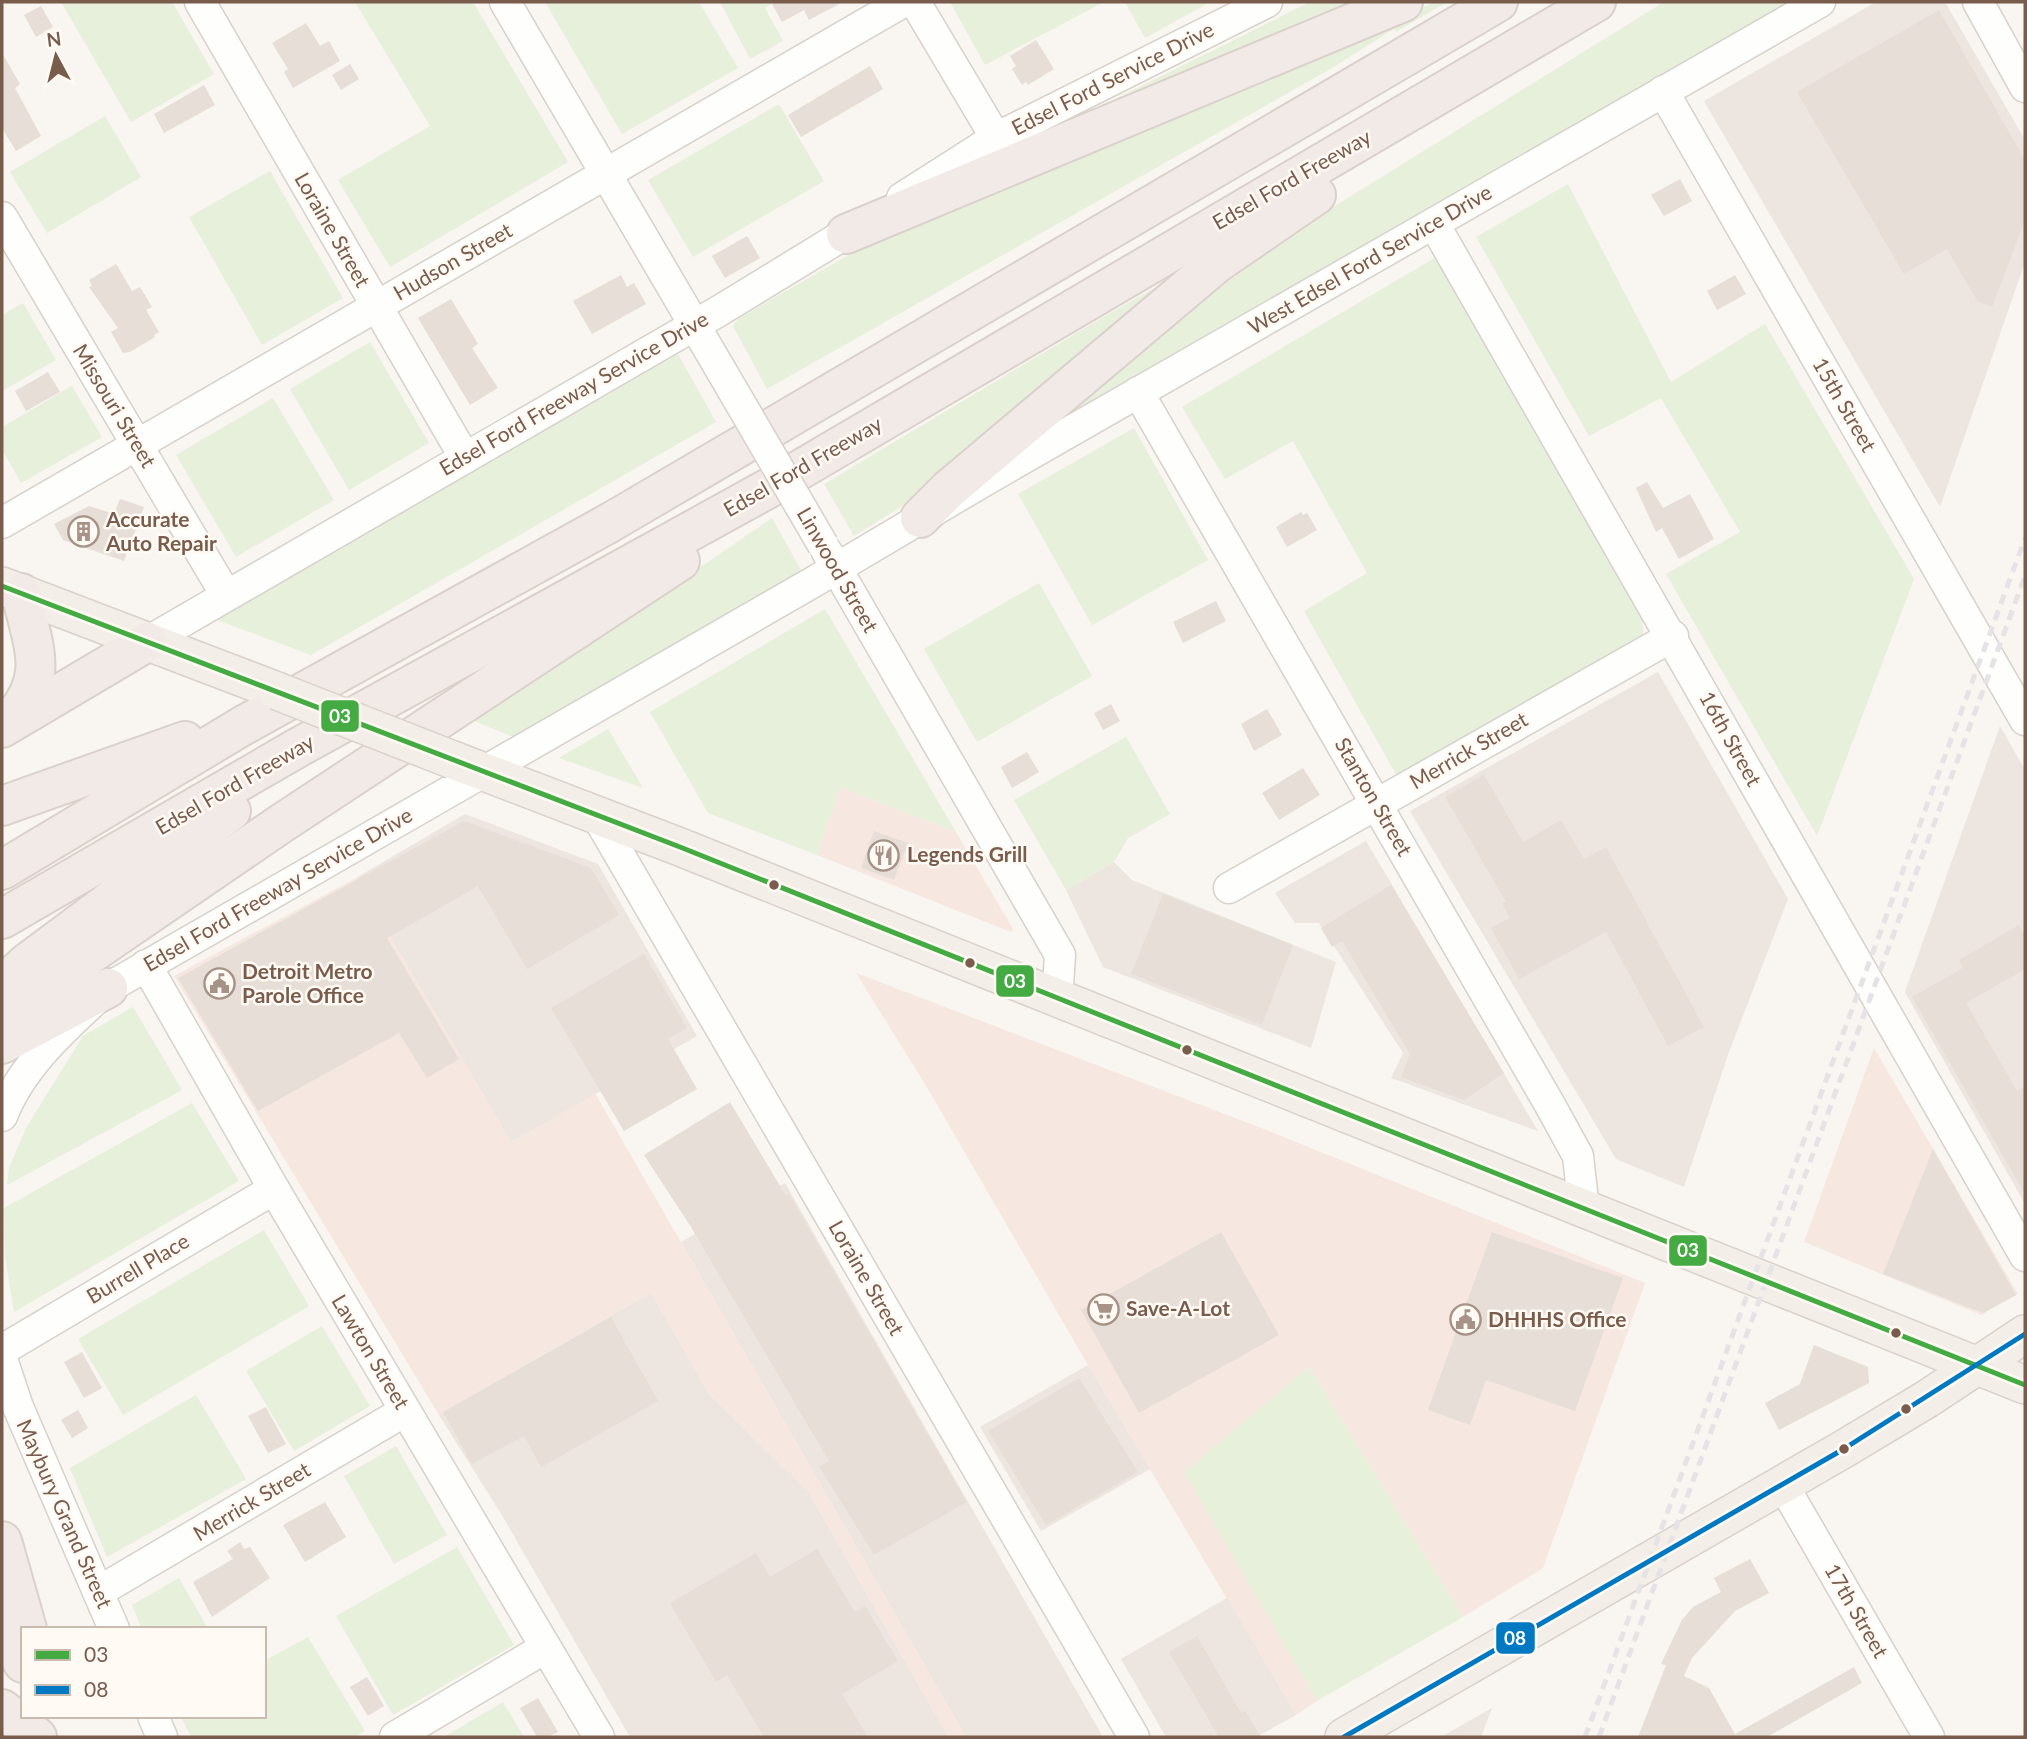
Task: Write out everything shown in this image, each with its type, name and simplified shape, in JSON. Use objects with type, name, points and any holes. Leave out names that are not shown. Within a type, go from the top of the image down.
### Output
[{"type":"highway","points":[[846,234],[1403,2]]},
{"type":"highway","points":[[2,870],[244,725],[611,522],[1498,2]]},
{"type":"highway","points":[[920,518],[949,489],[1217,263],[1277,220],[1384,151],[1538,61],[1598,2]]},
{"type":"highway","name":"Edsel Ford Freeway","points":[[2,919],[299,747],[769,488],[1598,2]]},
{"type":"highway","points":[[8,1016],[38,990],[282,823],[607,612],[699,548],[769,488]]},
{"type":"highway","points":[[5,726],[27,703],[37,675],[11,589]]},
{"type":"highway","points":[[5,726],[147,642]]},
{"type":"highway","points":[[2,806],[199,736],[244,725]]},
{"type":"highway","points":[[8,1016],[28,962],[256,793],[299,747]]},
{"type":"highway","points":[[8,1016],[108,988]]},
{"type":"highway","points":[[2,1541],[26,1627]]},
{"type":"highway","points":[[2,1624],[21,1659]]},
{"type":"highway","points":[[52,1718],[60,1737]]},
{"type":"main road","points":[[11,589],[598,818],[680,847],[2025,1385]]},
{"type":"main road","points":[[1344,1737],[1783,1485],[2025,1334]]},
{"type":"street","name":"Loraine Street","points":[[200,2],[465,458]]},
{"type":"street","name":"Linwood Street","points":[[505,2],[1060,955],[1057,1000]]},
{"type":"street","name":"Hudson Street","points":[[2,523],[904,2]]},
{"type":"street","points":[[915,2],[996,138]]},
{"type":"street","name":"Edsel Ford Service Drive","points":[[996,138],[1267,2]]},
{"type":"street","name":"West Edsel Ford Service Drive","points":[[920,518],[1821,2]]},
{"type":"street","points":[[1978,2],[2025,87]]},
{"type":"street","name":"15th Street","points":[[1663,91],[2025,720]]},
{"type":"street","name":"Edsel Ford Freeway Service Drive","points":[[147,642],[694,326],[846,234],[996,138]]},
{"type":"street","name":"Missouri Street","points":[[2,217],[226,595]]},
{"type":"street","name":"16th Street","points":[[1434,224],[1673,636],[2025,1256]]},
{"type":"street","name":"Stanton Street","points":[[1138,392],[1378,805],[1578,1157],[1584,1210]]},
{"type":"street","name":"Edsel Ford Freeway Service Drive","points":[[108,988],[468,766],[829,557],[920,518]]},
{"type":"street","name":"Merrick Street","points":[[1229,888],[1673,636]]},
{"type":"street","name":"Loraine Street","points":[[598,818],[1134,1737]]},
{"type":"street","name":"Lawton Street","points":[[146,965],[274,1189],[598,1737]]},
{"type":"street","points":[[2,1116],[7,1102],[38,1057],[108,988]]},
{"type":"street","name":"Burrell Place","points":[[2,1350],[274,1189]]},
{"type":"street","name":"Maybury Grand Street","points":[[2,1359],[18,1407],[113,1627]]},
{"type":"street","name":"Merrick Street","points":[[98,1592],[405,1411]]},
{"type":"street","name":"17th Street","points":[[1783,1485],[1928,1737]]},
{"type":"street","points":[[395,1737],[545,1648]]},
{"type":"street","points":[[154,1718],[162,1737]]},
{"type":"shaded area","points":[[1876,2],[1945,2],[2025,140],[2025,262],[1940,507],[1704,101]]},
{"type":"shaded area","points":[[1658,672],[1788,899],[1729,1052],[1684,1187],[1616,1159],[1410,811]]},
{"type":"shaded area","points":[[2000,726],[2025,770],[2025,1204],[1905,992]]},
{"type":"shaded area","points":[[840,787],[956,832],[1013,929],[1011,932],[817,855]]},
{"type":"shaded area","points":[[465,814],[598,864],[697,1036],[511,1142],[356,878]]},
{"type":"shaded area","points":[[1366,841],[1538,1131],[1391,1078],[1403,1053],[1319,923],[1295,923],[1275,893]]},
{"type":"shaded area","points":[[1114,862],[1132,880],[1336,962],[1311,1048],[1103,967],[1066,890]]},
{"type":"shaded area","points":[[356,878],[511,1142],[595,1093],[966,1737],[948,1737],[809,1493],[709,1394],[651,1293],[439,1415],[174,976]]},
{"type":"shaded area","points":[[856,973],[1269,1131],[1645,1283],[1543,1568],[1463,1617],[1309,1367],[1185,1472],[1317,1701],[1296,1715],[925,1084]]},
{"type":"shaded area","points":[[1874,1048],[2018,1294],[1981,1315],[1804,1242]]},
{"type":"shaded area","points":[[785,1183],[1103,1737],[966,1737],[681,1242]]},
{"type":"shaded area","points":[[651,1293],[709,1394],[809,1493],[948,1737],[630,1737],[503,1517],[439,1415]]},
{"type":"shaded area","points":[[1088,1365],[1150,1469],[1041,1531],[980,1427]]},
{"type":"shaded area","points":[[1227,1598],[1296,1715],[1256,1737],[1166,1737],[1121,1659]]},
{"type":"shaded area","points":[[1492,1708],[1481,1737],[1441,1737]]},
{"type":"green space","points":[[61,2],[172,2],[214,74],[131,122]]},
{"type":"green space","points":[[355,2],[473,2],[568,162],[390,267],[338,180],[430,126]]},
{"type":"green space","points":[[545,2],[699,2],[738,68],[622,134]]},
{"type":"green space","points":[[720,2],[775,2],[765,8],[783,41],[750,59]]},
{"type":"green space","points":[[950,2],[1104,2],[985,65]]},
{"type":"green space","points":[[1125,2],[1210,2],[1145,38]]},
{"type":"green space","points":[[1310,2],[1385,2],[1025,144]]},
{"type":"green space","points":[[1435,2],[1447,2],[1396,32],[1394,29],[1332,68],[767,389],[733,326],[739,318],[859,249]]},
{"type":"green space","points":[[1664,2],[1794,2],[1034,441],[1133,353],[1301,227]]},
{"type":"green space","points":[[779,104],[824,181],[693,257],[648,180]]},
{"type":"green space","points":[[105,116],[141,177],[47,233],[10,172]]},
{"type":"green space","points":[[270,171],[343,298],[262,345],[189,217]]},
{"type":"green space","points":[[1568,184],[1671,382],[1765,324],[1914,579],[1817,836],[1666,574],[1740,532],[1661,398],[1589,436],[1476,237]]},
{"type":"green space","points":[[1229,246],[951,476],[854,536],[824,484],[1110,313]]},
{"type":"green space","points":[[1438,256],[1642,612],[1643,634],[1397,776],[1304,611],[1367,573],[1293,441],[1225,479],[1182,407]]},
{"type":"green space","points":[[23,303],[56,360],[2,391],[2,315]]},
{"type":"green space","points":[[370,342],[429,443],[349,490],[290,389]]},
{"type":"green space","points":[[678,354],[716,422],[311,655],[215,619]]},
{"type":"green space","points":[[72,386],[102,437],[21,483],[2,449],[2,427]]},
{"type":"green space","points":[[273,398],[334,500],[236,557],[176,455]]},
{"type":"green space","points":[[1134,428],[1208,560],[1092,625],[1018,494]]},
{"type":"green space","points":[[772,518],[802,572],[516,738],[467,718],[664,592]]},
{"type":"green space","points":[[1039,583],[1092,676],[977,742],[924,649]]},
{"type":"green space","points":[[825,609],[956,832],[840,787],[817,855],[708,813],[650,712]]},
{"type":"green space","points":[[608,729],[643,788],[559,758]]},
{"type":"green space","points":[[1126,737],[1170,814],[1128,838],[1114,862],[1066,890],[1014,800]]},
{"type":"green space","points":[[133,1007],[182,1090],[7,1185],[9,1168],[26,1128],[83,1036]]},
{"type":"green space","points":[[192,1103],[239,1181],[14,1312],[5,1257],[4,1208]]},
{"type":"green space","points":[[264,1230],[309,1306],[123,1415],[78,1339]]},
{"type":"green space","points":[[322,1326],[370,1406],[294,1451],[246,1371]]},
{"type":"green space","points":[[1309,1367],[1463,1617],[1317,1701],[1184,1472]]},
{"type":"green space","points":[[196,1395],[246,1479],[107,1557],[70,1468]]},
{"type":"green space","points":[[396,1446],[447,1535],[394,1564],[344,1476]]},
{"type":"green space","points":[[457,1547],[514,1645],[393,1715],[336,1616]]},
{"type":"green space","points":[[179,1578],[207,1627],[141,1627],[132,1605]]},
{"type":"green space","points":[[308,1637],[365,1731],[354,1737],[191,1737],[182,1718],[266,1718],[266,1660]]},
{"type":"green space","points":[[503,1702],[524,1737],[444,1737]]},
{"type":"building","points":[[771,2],[843,2],[809,20],[804,10],[782,22]]},
{"type":"building","points":[[41,6],[53,27],[36,37],[24,15]]},
{"type":"building","points":[[1939,10],[2025,160],[2025,220],[1992,307],[1977,301],[1947,249],[1904,274],[1797,92]]},
{"type":"building","points":[[306,23],[320,46],[329,41],[340,61],[293,88],[284,72],[288,69],[272,43]]},
{"type":"building","points":[[1036,40],[1054,69],[1028,85],[1026,82],[1022,85],[1012,69],[1016,66],[1010,56]]},
{"type":"building","points":[[2,53],[20,84],[15,88],[41,136],[16,151],[2,128]]},
{"type":"building","points":[[350,64],[359,79],[341,90],[332,75]]},
{"type":"building","points":[[870,66],[883,89],[801,137],[788,115]]},
{"type":"building","points":[[204,85],[215,105],[164,133],[154,114]]},
{"type":"building","points":[[1680,179],[1692,201],[1664,216],[1651,195]]},
{"type":"building","points":[[747,236],[760,258],[725,278],[712,256]]},
{"type":"building","points":[[116,264],[132,291],[140,287],[152,307],[146,310],[159,332],[130,352],[123,353],[111,332],[118,328],[89,287],[92,286],[89,280]]},
{"type":"building","points":[[621,275],[627,287],[634,283],[646,304],[592,334],[573,301]]},
{"type":"building","points":[[1735,275],[1746,294],[1717,310],[1707,291]]},
{"type":"building","points":[[451,299],[478,344],[472,348],[498,388],[470,405],[418,318]]},
{"type":"building","points":[[48,372],[60,392],[26,411],[15,391]]},
{"type":"building","points":[[1647,482],[1663,508],[1690,494],[1714,539],[1679,559],[1662,528],[1656,532],[1636,488]]},
{"type":"building","points":[[120,499],[144,507],[124,561],[63,540],[54,524],[89,506],[114,514]]},
{"type":"building","points":[[1301,512],[1303,515],[1307,513],[1317,530],[1287,547],[1276,527]]},
{"type":"building","points":[[1216,601],[1226,621],[1183,643],[1173,622]]},
{"type":"building","points":[[1111,704],[1120,721],[1103,730],[1094,713]]},
{"type":"building","points":[[1267,709],[1282,735],[1254,751],[1241,724]]},
{"type":"building","points":[[1027,752],[1039,772],[1012,788],[1001,767]]},
{"type":"building","points":[[1303,768],[1320,795],[1279,820],[1262,793]]},
{"type":"building","points":[[1484,775],[1523,842],[1561,820],[1584,859],[1606,847],[1704,1027],[1668,1046],[1606,932],[1519,979],[1491,928],[1510,918],[1502,904],[1506,902],[1445,797]]},
{"type":"building","points":[[464,821],[591,868],[619,915],[527,969],[478,886],[387,938],[459,1059],[427,1078],[399,1033],[258,1111],[178,978]]},
{"type":"building","name":"Legends Grill","points":[[874,831],[908,843],[894,880],[861,868]]},
{"type":"building","points":[[1391,885],[1504,1073],[1464,1100],[1401,1077],[1410,1054],[1342,941],[1332,947],[1321,928]]},
{"type":"building","points":[[1163,894],[1293,945],[1262,1025],[1131,974]]},
{"type":"building","points":[[2019,925],[2025,936],[2025,969],[1966,1003],[2017,1091],[2025,1087],[2025,1194],[1912,997],[1963,968],[1959,960]]},
{"type":"building","points":[[644,954],[687,1028],[668,1039],[697,1089],[624,1131],[551,1008]]},
{"type":"building","points":[[730,1102],[786,1196],[789,1194],[967,1502],[874,1555],[819,1466],[829,1461],[691,1227],[644,1155]]},
{"type":"building","points":[[1933,1149],[2016,1295],[1983,1313],[1883,1274]]},
{"type":"building","points":[[1221,1232],[1279,1335],[1139,1413],[1081,1310]]},
{"type":"building","points":[[1492,1232],[1623,1278],[1575,1411],[1486,1380],[1470,1425],[1428,1410]]},
{"type":"building","points":[[611,1317],[658,1401],[541,1467],[524,1436],[472,1464],[443,1412]]},
{"type":"building","points":[[1814,1345],[1868,1367],[1869,1383],[1779,1430],[1765,1403],[1800,1384]]},
{"type":"building","points":[[82,1352],[102,1388],[84,1398],[64,1362]]},
{"type":"building","points":[[1079,1378],[1138,1472],[1046,1525],[988,1431]]},
{"type":"building","points":[[266,1407],[286,1444],[268,1453],[248,1416]]},
{"type":"building","points":[[78,1410],[88,1428],[72,1438],[61,1420]]},
{"type":"building","points":[[325,1502],[346,1537],[305,1562],[283,1525]]},
{"type":"building","points":[[240,1542],[244,1549],[250,1547],[270,1578],[212,1617],[193,1582],[233,1559],[227,1551]]},
{"type":"building","points":[[817,1549],[855,1612],[865,1606],[898,1661],[842,1694],[868,1737],[764,1737],[727,1675],[716,1682],[670,1603],[756,1553],[770,1577]]},
{"type":"building","points":[[1750,1559],[1769,1593],[1735,1611],[1692,1658],[1684,1676],[1709,1688],[1735,1734],[1854,1667],[1862,1683],[1767,1737],[1638,1737],[1666,1665],[1661,1664],[1682,1620],[1693,1607],[1721,1592],[1714,1578]]},
{"type":"building","points":[[1197,1636],[1241,1713],[1245,1711],[1261,1737],[1219,1737],[1169,1652]]},
{"type":"building","points":[[367,1677],[384,1706],[368,1716],[350,1687]]},
{"type":"building","points":[[538,1698],[558,1732],[548,1737],[537,1737],[520,1708]]},
{"type":"railway","points":[[1585,1737],[2025,538]]},
{"type":"railway","points":[[1599,1737],[2025,576]]},
{"type":"transit line","name":"03","points":[[2,586],[680,847],[2025,1385]]},
{"type":"transit line","name":"08","points":[[1344,1737],[1842,1450],[2025,1334]]},
{"type":"place","name":"Accurate Auto Repair","points":[[83,532]]},
{"type":"place","name":"Legends Grill","points":[[884,855]]},
{"type":"place","name":"Detroit Metro Parole Office","points":[[219,984]]},
{"type":"place","name":"Save-A-Lot","points":[[1103,1309]]},
{"type":"place","name":"DHHHS Office","points":[[1465,1320]]}]
